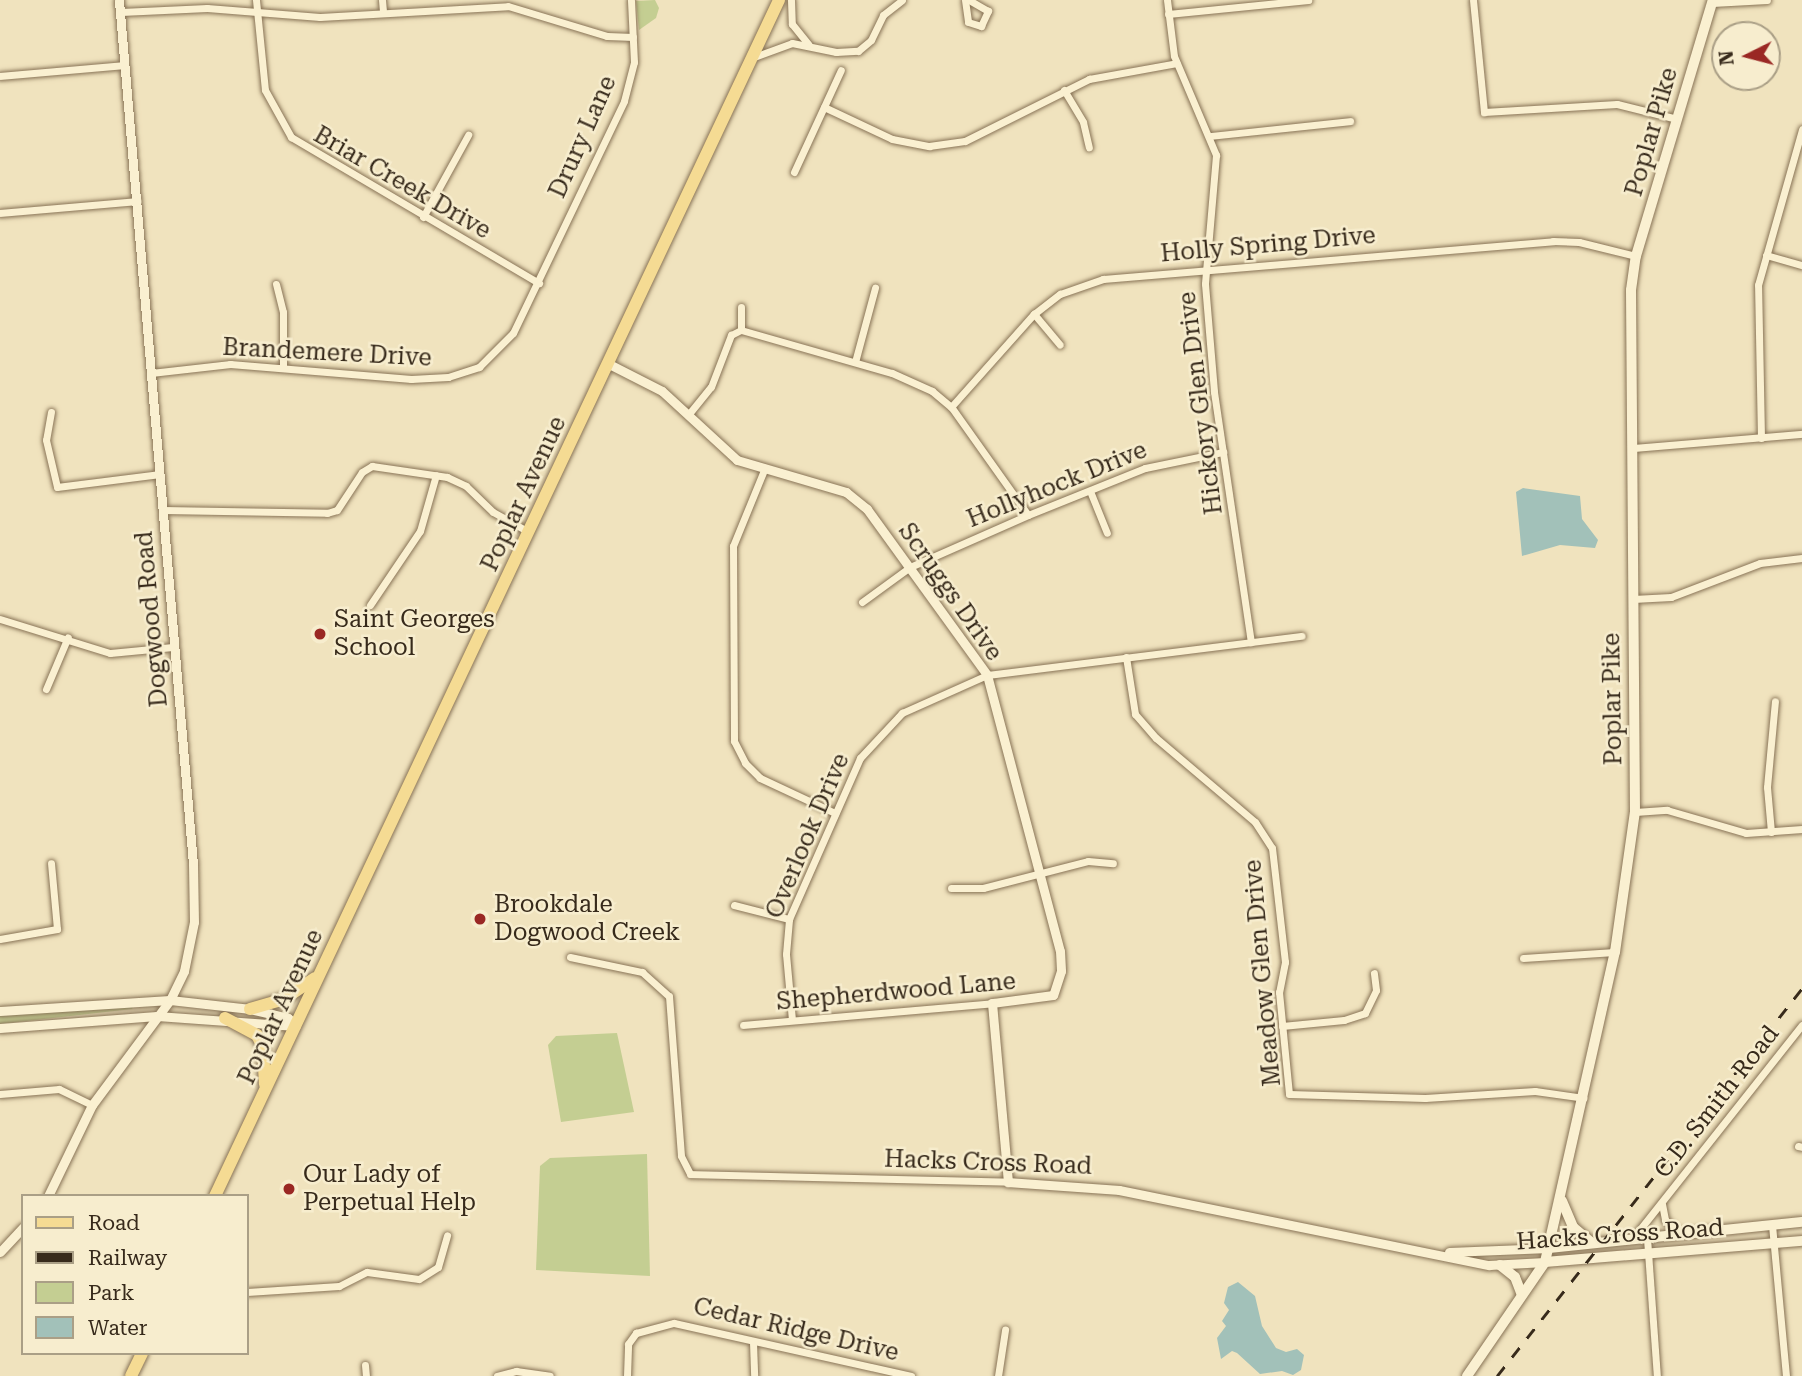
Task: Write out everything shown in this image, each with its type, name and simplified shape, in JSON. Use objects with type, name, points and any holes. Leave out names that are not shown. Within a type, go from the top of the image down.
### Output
[{"type":"main road","name":"Poplar Avenue","points":[[216,1194],[779,0]]},
{"type":"main road","name":"Poplar Pike","points":[[1467,1376],[1545,1262],[1585,1098],[1615,952],[1635,812],[1634,448],[1630,290],[1636,256],[1713,2]]},
{"type":"main road","points":[[250,1009],[284,999],[318,975]]},
{"type":"main road","points":[[225,1018],[257,1035],[263,1047],[265,1088]]},
{"type":"main road","points":[[1562,1199],[1573,1227],[1592,1243]]},
{"type":"main road","name":"Hacks Cross Road","points":[[1549,1248],[1802,1222]]},
{"type":"main road","name":"Hacks Cross Road","points":[[1545,1262],[1802,1241]]},
{"type":"main road","points":[[1500,1265],[1515,1277],[1522,1295]]},
{"type":"main road","points":[[131,1376],[141,1355]]},
{"type":"street","name":"Dogwood Road","points":[[49,1194],[92,1105],[170,1000],[184,971],[194,922],[120,0]]},
{"type":"street","name":"Briar Creek Drive","points":[[256,0],[265,90],[286,131],[303,148],[539,283]]},
{"type":"street","points":[[382,0],[383,12]]},
{"type":"street","name":"Drury Lane","points":[[539,283],[628,92],[633,37],[631,0]]},
{"type":"street","points":[[791,0],[792,24],[808,44]]},
{"type":"street","points":[[752,58],[784,43],[808,44],[836,52],[863,48],[883,15],[902,0]]},
{"type":"street","name":"Hickory Glen Drive","points":[[1167,0],[1177,63],[1210,136],[1217,170],[1206,269],[1223,452],[1251,642]]},
{"type":"street","points":[[1168,14],[1308,0]]},
{"type":"street","points":[[1473,0],[1484,112],[1617,104],[1677,119]]},
{"type":"street","points":[[1713,2],[1767,0]]},
{"type":"street","points":[[121,12],[185,8],[320,17],[508,3],[607,36],[633,37]]},
{"type":"street","points":[[824,107],[892,139],[929,146],[965,141],[1089,79],[1177,63]]},
{"type":"street","points":[[0,76],[125,65]]},
{"type":"street","points":[[794,172],[841,70]]},
{"type":"street","points":[[1064,90],[1083,122],[1089,146]]},
{"type":"street","points":[[1210,136],[1350,121]]},
{"type":"street","points":[[1761,438],[1757,301],[1766,255],[1802,129]]},
{"type":"street","points":[[423,217],[468,135]]},
{"type":"street","points":[[0,213],[137,201]]},
{"type":"street","name":"Holly Spring Drive","points":[[951,407],[1034,314],[1060,295],[1103,279],[1553,241],[1636,256]]},
{"type":"street","points":[[1766,255],[1802,265]]},
{"type":"street","name":"Brandemere Drive","points":[[151,373],[230,364],[411,379],[458,374],[479,367],[506,343],[539,283]]},
{"type":"street","points":[[276,284],[283,312],[282,368]]},
{"type":"street","points":[[855,362],[875,288]]},
{"type":"street","points":[[741,307],[741,330]]},
{"type":"street","points":[[1034,314],[1060,345]]},
{"type":"street","points":[[688,415],[711,387],[731,335],[741,330],[855,362],[914,382],[951,407],[1028,515]]},
{"type":"street","name":"Scruggs Drive","points":[[609,364],[653,384],[737,460],[846,492],[867,509],[987,675],[1060,951],[1061,971],[1053,995]]},
{"type":"street","points":[[51,412],[46,440],[57,487],[160,474]]},
{"type":"street","points":[[1634,448],[1802,434]]},
{"type":"street","name":"Hollyhock Drive","points":[[862,602],[910,567],[1028,515],[1145,468],[1223,452]]},
{"type":"street","points":[[163,510],[327,513],[337,510],[362,472],[372,466],[436,475],[466,486],[493,512],[529,532]]},
{"type":"street","points":[[764,470],[733,546],[734,741],[745,763],[760,778],[835,813]]},
{"type":"street","points":[[370,605],[420,531],[436,475]]},
{"type":"street","points":[[1090,491],[1107,533]]},
{"type":"street","points":[[1633,599],[1671,597],[1760,563],[1802,558]]},
{"type":"street","points":[[0,619],[68,637],[110,653],[173,647]]},
{"type":"street","name":"Overlook Drive","points":[[792,1020],[786,954],[789,919],[860,758],[896,718],[925,699],[987,675],[1302,636]]},
{"type":"street","points":[[46,689],[68,637]]},
{"type":"street","name":"Meadow Glen Drive","points":[[1126,657],[1135,714],[1156,738],[1255,822],[1272,848],[1285,962],[1279,986],[1282,1026],[1292,1095],[1425,1098],[1535,1091],[1585,1098]]},
{"type":"street","points":[[1771,832],[1767,787],[1775,701]]},
{"type":"street","points":[[1635,812],[1667,810],[1746,833],[1802,829]]},
{"type":"street","points":[[951,888],[970,890],[1088,861],[1113,863]]},
{"type":"street","points":[[0,939],[57,929],[51,863]]},
{"type":"street","points":[[734,905],[789,919]]},
{"type":"street","points":[[1524,958],[1615,952]]},
{"type":"street","name":"Hacks Cross Road","points":[[570,957],[642,972],[665,990],[673,1013],[681,1156],[690,1174],[1008,1182],[1119,1190],[1443,1252],[1464,1261],[1500,1265],[1545,1262]]},
{"type":"street","points":[[1282,1026],[1344,1020],[1365,1013],[1376,990],[1374,973]]},
{"type":"street","name":"Shepherdwood Lane","points":[[743,1025],[1053,995]]},
{"type":"street","points":[[0,1011],[170,1000],[250,1009],[288,1018],[296,1026]]},
{"type":"street","points":[[992,1003],[1008,1182]]},
{"type":"street","points":[[0,1028],[157,1016],[225,1018],[296,1026]]},
{"type":"street","name":"C.D. Smith Road","points":[[1631,1240],[1802,1026]]},
{"type":"street","points":[[0,1094],[59,1090],[92,1105]]},
{"type":"street","name":"C.D. Smith Road","points":[[1662,1203],[1670,1226],[1690,1235]]},
{"type":"street","points":[[1772,1225],[1786,1376]]},
{"type":"street","points":[[2,1245],[21,1229]]},
{"type":"street","points":[[248,1292],[339,1286],[367,1272],[419,1279],[438,1267],[447,1236]]},
{"type":"street","points":[[1647,1238],[1657,1376]]},
{"type":"street","name":"Hacks Cross Road","points":[[1443,1252],[1549,1248]]},
{"type":"street","name":"Cedar Ridge Drive","points":[[627,1376],[628,1344],[649,1326],[695,1325],[754,1342],[911,1376]]},
{"type":"street","points":[[998,1376],[1005,1330]]},
{"type":"street","points":[[754,1342],[754,1376]]},
{"type":"street","points":[[365,1365],[366,1376]]},
{"type":"street","points":[[497,1376],[524,1371],[550,1376]]},
{"type":"green space","points":[[655,0],[659,8],[656,18],[639,30],[636,1]]},
{"type":"green space","points":[[134,1005],[132,1009],[0,1024],[0,1016]]},
{"type":"green space","points":[[617,1033],[634,1112],[561,1122],[548,1045],[556,1036]]},
{"type":"green space","points":[[647,1154],[650,1276],[536,1270],[540,1166],[550,1158]]},
{"type":"water","points":[[1523,488],[1580,496],[1582,519],[1598,540],[1595,548],[1560,545],[1522,556],[1516,492]]},
{"type":"water","points":[[1238,1282],[1255,1296],[1262,1326],[1276,1348],[1286,1352],[1297,1349],[1304,1355],[1301,1370],[1293,1375],[1282,1371],[1260,1374],[1232,1351],[1221,1359],[1217,1338],[1226,1326],[1222,1321],[1229,1310],[1224,1303],[1228,1287]]},
{"type":"railway","points":[[1497,1376],[1802,988]]},
{"type":"place","name":"Saint Georges School","points":[[320,634]]},
{"type":"place","name":"Brookdale Dogwood Creek","points":[[480,919]]},
{"type":"place","name":"Our Lady of Perpetual Help","points":[[289,1189]]}]
